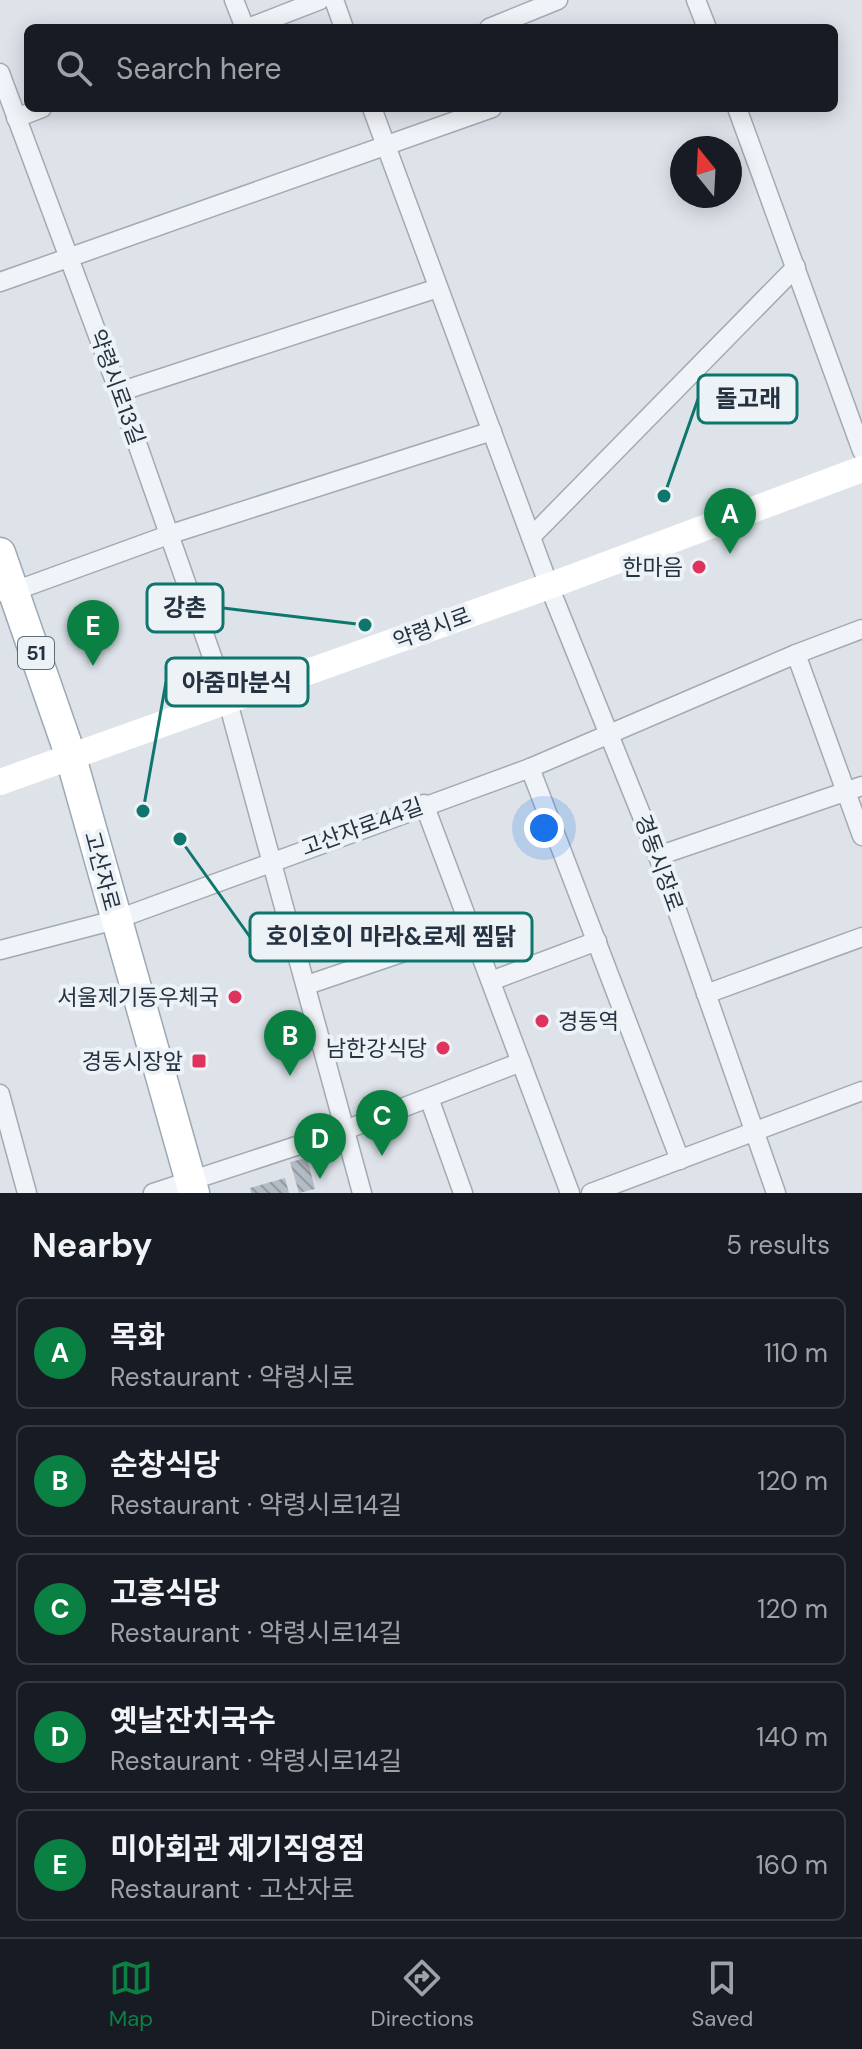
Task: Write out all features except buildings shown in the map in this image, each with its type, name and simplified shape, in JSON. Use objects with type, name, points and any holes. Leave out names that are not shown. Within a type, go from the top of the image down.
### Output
[{"type":"main road","name":"약령시로","points":[[0,782],[70,754],[228,702],[549,586],[862,469]]},
{"type":"main road","name":"고산자로","points":[[0,553],[7,594],[70,754],[193,1187]]},
{"type":"street","points":[[234,0],[245,24]]},
{"type":"street","points":[[257,24],[320,0]]},
{"type":"street","points":[[334,0],[343,24]]},
{"type":"street","points":[[499,24],[558,0]]},
{"type":"street","points":[[696,0],[705,24]]},
{"type":"street","points":[[536,10],[542,24]]},
{"type":"street","name":"약령시로13길","points":[[0,73],[171,534],[228,702],[362,1193]]},
{"type":"street","points":[[16,118],[32,112]]},
{"type":"street","name":"경동시장로","points":[[373,112],[549,586],[658,856],[776,1193]]},
{"type":"street","points":[[0,282],[481,112]]},
{"type":"street","points":[[738,112],[862,451]]},
{"type":"street","points":[[531,537],[796,267]]},
{"type":"street","points":[[119,392],[438,288]]},
{"type":"street","points":[[7,594],[171,534],[492,431]]},
{"type":"street","name":"고산자로44길","points":[[0,950],[115,920],[424,804],[530,768],[796,654],[862,629]]},
{"type":"street","points":[[796,654],[854,790],[862,836]]},
{"type":"street","points":[[530,768],[680,1160]]},
{"type":"street","points":[[658,856],[854,790]]},
{"type":"street","points":[[424,804],[570,1193]]},
{"type":"street","points":[[307,985],[472,929]]},
{"type":"street","points":[[706,994],[862,937]]},
{"type":"street","points":[[491,981],[597,941]]},
{"type":"street","points":[[153,1193],[193,1187],[521,1062]]},
{"type":"street","points":[[591,1193],[862,1091]]},
{"type":"street","points":[[0,1094],[27,1193]]},
{"type":"street","points":[[429,1098],[463,1193]]},
{"type":"place","name":"돌고래","points":[[664,496]]},
{"type":"place","name":"목화","points":[[730,554]]},
{"type":"place","name":"한마음","points":[[699,567]]},
{"type":"place","name":"강촌","points":[[365,625]]},
{"type":"place","name":"미아회관 제기직영점","points":[[93,666]]},
{"type":"place","name":"아줌마분식","points":[[143,811]]},
{"type":"place","name":"호이호이 마라&로제 찜닭","points":[[180,839]]},
{"type":"place","name":"서울제기동우체국","points":[[235,997]]},
{"type":"place","name":"경동역","points":[[542,1021]]},
{"type":"place","name":"남한강식당","points":[[443,1048]]},
{"type":"place","name":"경동시장앞","points":[[199,1061]]},
{"type":"place","name":"순창식당","points":[[290,1076]]},
{"type":"place","name":"고흥식당","points":[[382,1156]]},
{"type":"place","name":"옛날잔치국수","points":[[320,1179]]}]
